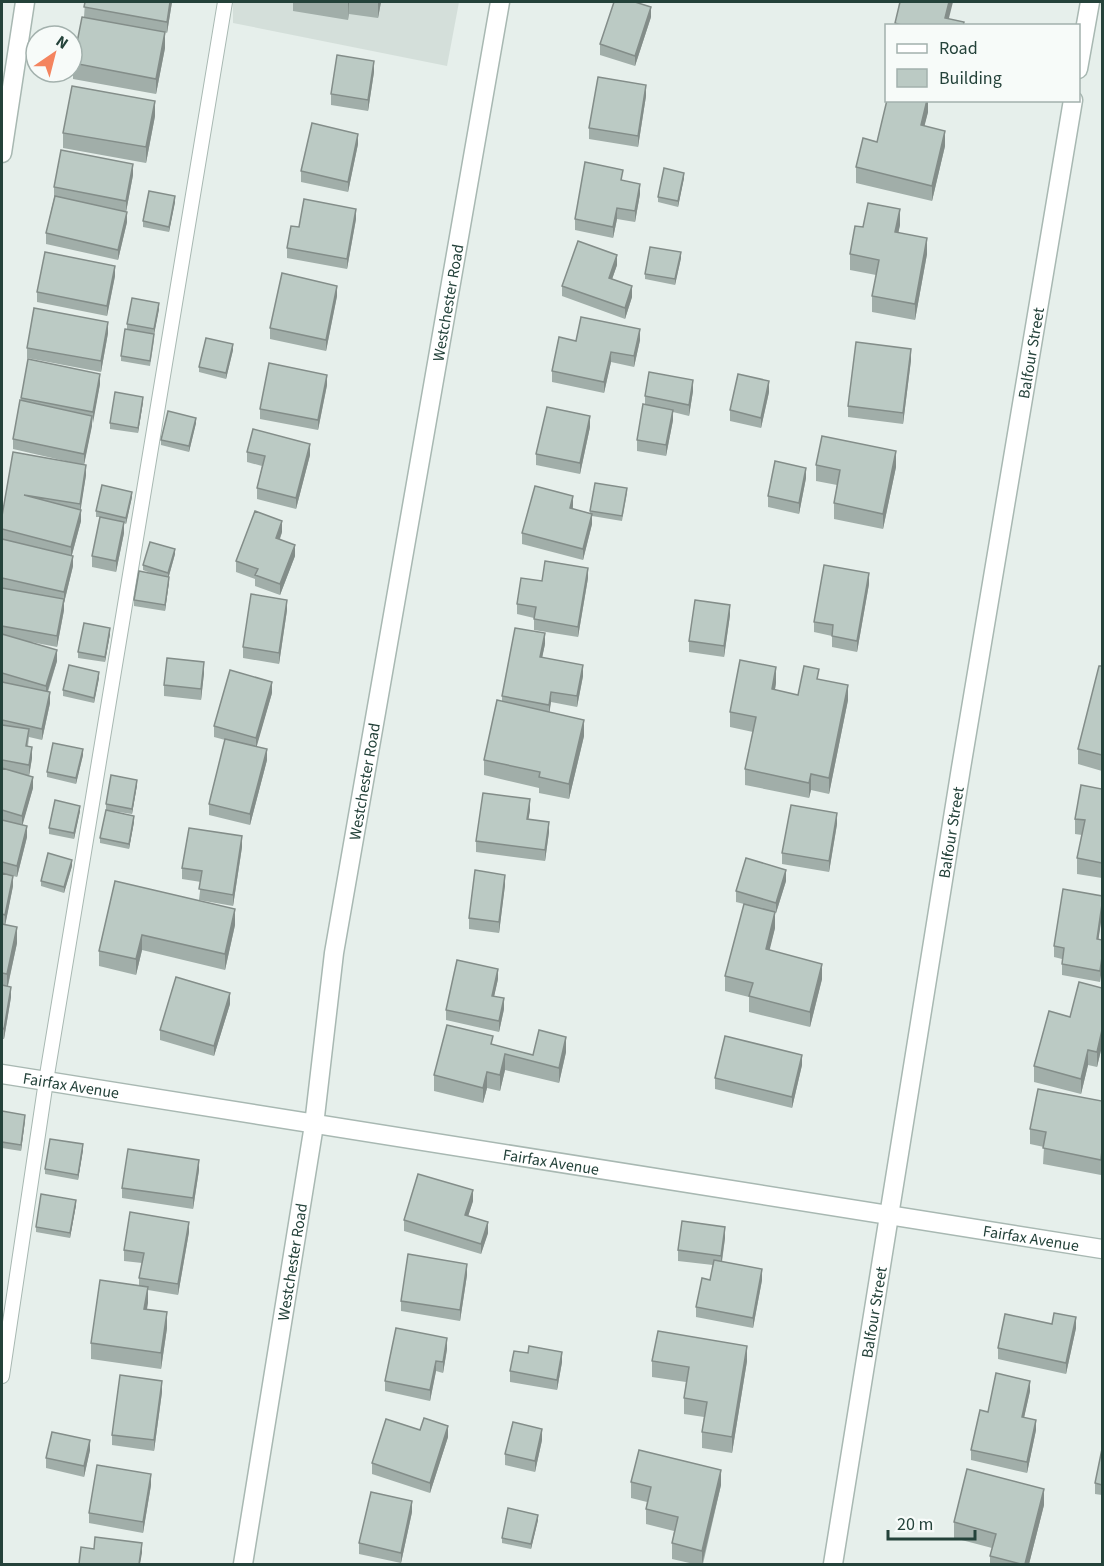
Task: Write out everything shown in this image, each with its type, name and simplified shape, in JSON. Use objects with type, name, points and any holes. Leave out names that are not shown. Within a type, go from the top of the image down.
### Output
[{"type":"street","points":[[2,153],[26,2]]},
{"type":"street","name":"Westchester Road","points":[[243,1564],[314,1125],[334,953],[500,2]]},
{"type":"street","points":[[1080,58],[1090,2]]},
{"type":"street","name":"Balfour Street","points":[[833,1564],[1073,102]]},
{"type":"street","name":"Fairfax Avenue","points":[[2,1074],[1102,1250]]},
{"type":"lane","points":[[2,1376],[46,1081],[225,2]]},
{"type":"shaded area","points":[[233,2],[459,2],[447,66],[233,23]]},
{"type":"building","points":[[85,2],[170,2],[167,22],[84,7]]},
{"type":"building","points":[[614,2],[635,2],[651,7],[635,56],[600,44]]},
{"type":"building","points":[[900,2],[949,2],[945,18],[964,22],[964,24],[895,23]]},
{"type":"building","points":[[82,17],[165,32],[156,79],[84,65],[84,24],[81,24]]},
{"type":"building","points":[[337,55],[374,61],[368,100],[331,94]]},
{"type":"building","points":[[598,77],[646,85],[638,136],[589,128]]},
{"type":"building","points":[[72,86],[155,101],[146,147],[63,133]]},
{"type":"building","points":[[887,102],[927,102],[921,125],[945,131],[932,186],[856,167],[863,138],[877,142]]},
{"type":"building","points":[[312,123],[358,134],[348,182],[301,171]]},
{"type":"building","points":[[61,150],[133,164],[126,201],[54,187]]},
{"type":"building","points":[[585,162],[623,170],[621,180],[640,184],[635,211],[617,208],[613,227],[575,219]]},
{"type":"building","points":[[664,168],[684,173],[678,201],[658,197]]},
{"type":"building","points":[[149,191],[175,196],[169,227],[143,221]]},
{"type":"building","points":[[55,196],[127,212],[118,250],[46,233]]},
{"type":"building","points":[[304,199],[356,209],[347,259],[287,248],[291,226],[299,227]]},
{"type":"building","points":[[868,203],[900,209],[895,232],[927,238],[915,304],[872,296],[879,260],[850,254],[855,226],[863,227]]},
{"type":"building","points":[[578,241],[617,255],[609,278],[632,286],[625,308],[562,286]]},
{"type":"building","points":[[650,247],[681,252],[675,279],[645,274]]},
{"type":"building","points":[[45,252],[115,266],[107,306],[37,292]]},
{"type":"building","points":[[282,273],[337,286],[326,340],[270,328]]},
{"type":"building","points":[[132,298],[159,303],[154,329],[127,324]]},
{"type":"building","points":[[34,308],[108,322],[101,361],[27,348]]},
{"type":"building","points":[[581,317],[640,329],[634,356],[611,352],[604,382],[552,371],[559,337],[576,341]]},
{"type":"building","points":[[125,329],[154,334],[150,361],[121,356]]},
{"type":"building","points":[[206,338],[233,344],[226,373],[199,367]]},
{"type":"building","points":[[856,342],[911,349],[903,413],[848,406]]},
{"type":"building","points":[[28,359],[100,374],[93,412],[21,398]]},
{"type":"building","points":[[269,363],[327,375],[318,420],[260,409]]},
{"type":"building","points":[[649,372],[693,380],[689,405],[645,396]]},
{"type":"building","points":[[738,374],[769,381],[761,418],[730,410]]},
{"type":"building","points":[[115,392],[143,397],[138,428],[110,423]]},
{"type":"building","points":[[20,400],[92,416],[84,454],[13,439]]},
{"type":"building","points":[[643,404],[673,410],[666,445],[637,440]]},
{"type":"building","points":[[547,407],[590,416],[580,463],[536,454]]},
{"type":"building","points":[[168,411],[196,418],[189,446],[161,440]]},
{"type":"building","points":[[253,429],[310,444],[296,498],[257,488],[265,456],[247,452]]},
{"type":"building","points":[[822,436],[896,451],[883,514],[834,503],[840,470],[816,465]]},
{"type":"building","points":[[13,452],[86,465],[80,504],[24,495],[81,510],[71,547],[2,529],[2,516]]},
{"type":"building","points":[[775,461],[806,468],[799,503],[768,496]]},
{"type":"building","points":[[595,483],[627,488],[622,516],[590,511]]},
{"type":"building","points":[[102,485],[132,492],[126,518],[96,511]]},
{"type":"building","points":[[535,486],[573,496],[570,508],[592,514],[583,549],[522,533]]},
{"type":"building","points":[[255,511],[282,521],[276,538],[295,545],[280,584],[255,575],[258,569],[236,561]]},
{"type":"building","points":[[100,517],[124,522],[116,561],[92,556]]},
{"type":"building","points":[[2,539],[73,556],[64,592],[2,578]]},
{"type":"building","points":[[150,542],[175,549],[168,573],[143,565]]},
{"type":"building","points":[[545,561],[588,568],[578,627],[534,619],[536,607],[517,604],[521,578],[542,581]]},
{"type":"building","points":[[824,565],[869,573],[857,641],[832,636],[833,625],[814,622]]},
{"type":"building","points":[[139,571],[169,577],[165,605],[134,600]]},
{"type":"building","points":[[2,588],[64,599],[57,636],[2,626]]},
{"type":"building","points":[[251,594],[287,600],[279,653],[243,647]]},
{"type":"building","points":[[695,600],[730,605],[724,646],[689,641]]},
{"type":"building","points":[[84,623],[110,628],[105,657],[78,652]]},
{"type":"building","points":[[515,628],[545,633],[540,657],[583,665],[577,696],[551,692],[549,705],[502,696]]},
{"type":"building","points":[[2,634],[57,650],[46,686],[2,673]]},
{"type":"building","points":[[167,658],[204,662],[201,689],[164,685]]},
{"type":"building","points":[[740,660],[776,667],[772,689],[798,695],[804,666],[819,669],[817,679],[848,685],[829,778],[811,774],[809,783],[745,769],[756,717],[730,712]]},
{"type":"building","points":[[69,665],[99,672],[94,698],[63,690]]},
{"type":"building","points":[[1099,666],[1102,666],[1102,755],[1078,749]]},
{"type":"building","points":[[230,670],[272,682],[256,738],[214,726]]},
{"type":"building","points":[[2,682],[50,692],[42,729],[2,720]]},
{"type":"building","points":[[497,700],[584,720],[569,784],[539,777],[540,772],[484,760]]},
{"type":"building","points":[[2,725],[29,729],[26,746],[32,747],[29,765],[2,760]]},
{"type":"building","points":[[225,739],[267,749],[250,814],[209,804]]},
{"type":"building","points":[[53,743],[83,749],[76,778],[47,772]]},
{"type":"building","points":[[2,768],[33,777],[22,816],[2,810]]},
{"type":"building","points":[[111,775],[137,780],[132,809],[106,804]]},
{"type":"building","points":[[1081,785],[1102,789],[1102,863],[1077,858],[1085,820],[1075,819]]},
{"type":"building","points":[[483,793],[530,799],[527,819],[549,822],[545,850],[476,841]]},
{"type":"building","points":[[55,800],[80,806],[74,833],[49,828]]},
{"type":"building","points":[[791,805],[837,813],[829,861],[782,853]]},
{"type":"building","points":[[106,810],[134,816],[129,844],[100,838]]},
{"type":"building","points":[[2,820],[27,826],[17,866],[2,862]]},
{"type":"building","points":[[189,828],[242,836],[233,895],[199,889],[202,871],[182,868]]},
{"type":"building","points":[[48,853],[72,860],[64,887],[41,881]]},
{"type":"building","points":[[746,858],[786,870],[776,903],[736,891]]},
{"type":"building","points":[[475,870],[505,875],[499,922],[469,918]]},
{"type":"building","points":[[2,873],[13,876],[5,915],[2,914]]},
{"type":"building","points":[[115,881],[235,909],[225,954],[142,935],[136,959],[99,951]]},
{"type":"building","points":[[1063,889],[1102,896],[1097,939],[1102,940],[1100,971],[1062,964],[1064,948],[1054,946]]},
{"type":"building","points":[[744,904],[775,912],[766,949],[822,964],[810,1012],[749,996],[753,983],[725,976]]},
{"type":"building","points":[[2,924],[17,927],[7,974],[2,973]]},
{"type":"building","points":[[457,960],[498,969],[492,996],[504,998],[499,1021],[446,1010]]},
{"type":"building","points":[[176,977],[230,993],[214,1046],[160,1030]]},
{"type":"building","points":[[1079,982],[1102,988],[1102,1030],[1097,1052],[1088,1050],[1081,1079],[1034,1066],[1049,1011],[1070,1017]]},
{"type":"building","points":[[2,985],[11,987],[4,1029],[2,1028]]},
{"type":"building","points":[[447,1025],[493,1036],[491,1044],[533,1055],[539,1030],[566,1037],[559,1068],[505,1054],[500,1075],[487,1072],[483,1088],[434,1075]]},
{"type":"building","points":[[725,1036],[802,1055],[792,1097],[715,1078]]},
{"type":"building","points":[[1038,1089],[1102,1101],[1101,1160],[1043,1148],[1046,1132],[1030,1129]]},
{"type":"building","points":[[2,1111],[25,1115],[21,1145],[2,1142]]},
{"type":"building","points":[[50,1139],[83,1144],[78,1175],[45,1169]]},
{"type":"building","points":[[128,1149],[199,1160],[193,1198],[122,1188]]},
{"type":"building","points":[[418,1174],[473,1190],[465,1215],[488,1222],[481,1244],[404,1220]]},
{"type":"building","points":[[41,1194],[76,1200],[70,1233],[36,1227]]},
{"type":"building","points":[[130,1212],[189,1222],[178,1284],[139,1278],[144,1253],[124,1250]]},
{"type":"building","points":[[682,1221],[725,1227],[721,1256],[678,1250]]},
{"type":"building","points":[[408,1254],[467,1264],[460,1310],[401,1301]]},
{"type":"building","points":[[714,1260],[762,1269],[753,1318],[696,1307],[702,1278],[710,1280]]},
{"type":"building","points":[[100,1280],[148,1287],[144,1309],[167,1312],[161,1353],[91,1343]]},
{"type":"building","points":[[1054,1313],[1076,1317],[1066,1363],[998,1348],[1005,1314],[1052,1324]]},
{"type":"building","points":[[396,1328],[447,1338],[443,1362],[436,1361],[430,1390],[385,1381]]},
{"type":"building","points":[[658,1331],[747,1346],[732,1437],[702,1432],[707,1402],[684,1398],[689,1367],[652,1361]]},
{"type":"building","points":[[529,1346],[562,1352],[557,1380],[510,1371],[514,1351],[528,1353]]},
{"type":"building","points":[[996,1373],[1030,1381],[1022,1417],[1036,1420],[1027,1462],[971,1450],[980,1410],[988,1412]]},
{"type":"building","points":[[120,1375],[162,1381],[154,1440],[112,1435]]},
{"type":"building","points":[[424,1418],[448,1426],[430,1483],[372,1463],[386,1419],[420,1430]]},
{"type":"building","points":[[513,1422],[542,1429],[535,1461],[505,1454]]},
{"type":"building","points":[[52,1432],[90,1440],[84,1466],[46,1458]]},
{"type":"building","points":[[1102,1449],[1102,1485],[1095,1483]]},
{"type":"building","points":[[639,1450],[721,1470],[702,1551],[672,1543],[678,1517],[646,1509],[651,1487],[631,1482]]},
{"type":"building","points":[[97,1465],[151,1474],[143,1522],[89,1513]]},
{"type":"building","points":[[967,1469],[1044,1489],[1025,1564],[990,1556],[996,1534],[954,1522]]},
{"type":"building","points":[[371,1492],[412,1501],[401,1553],[359,1543]]},
{"type":"building","points":[[508,1508],[538,1515],[531,1544],[502,1538]]},
{"type":"building","points":[[95,1537],[142,1543],[139,1564],[79,1564],[81,1547],[94,1549]]}]
